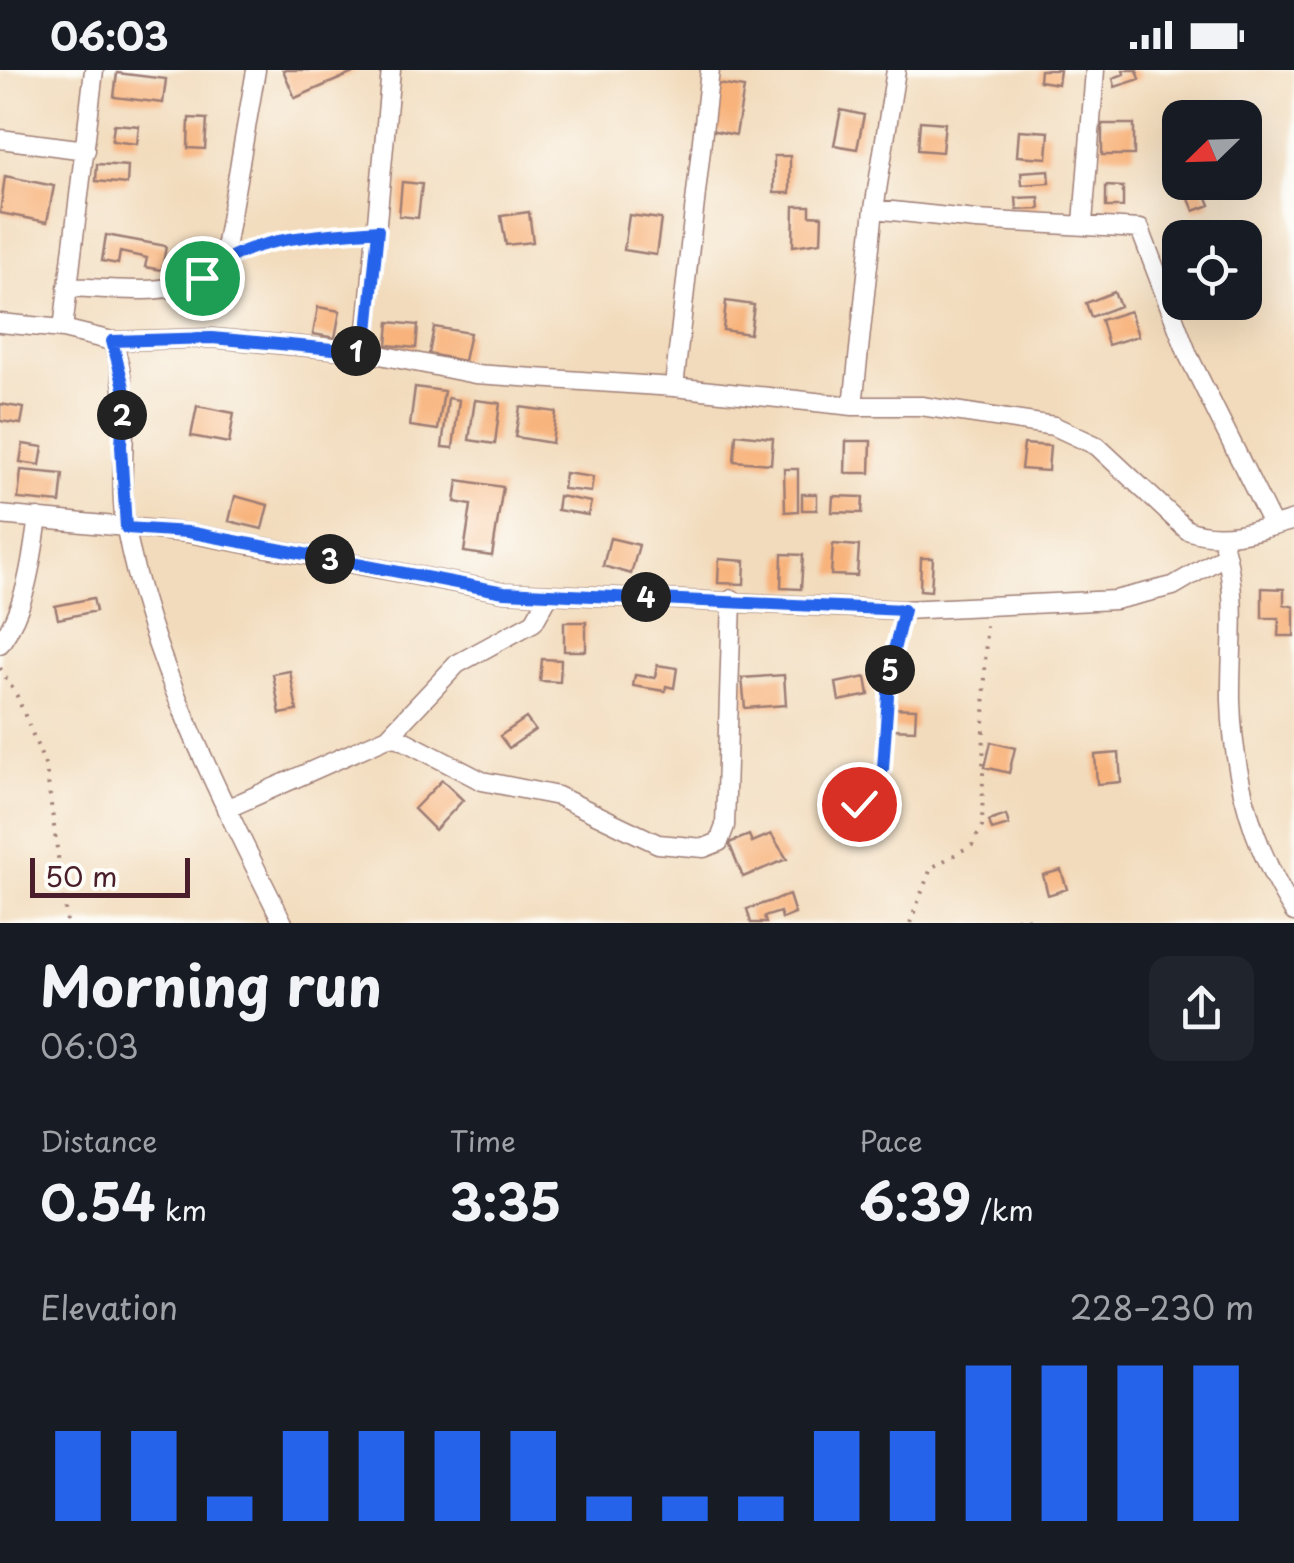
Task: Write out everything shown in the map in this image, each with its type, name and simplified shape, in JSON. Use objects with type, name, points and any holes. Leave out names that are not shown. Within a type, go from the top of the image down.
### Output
[{"type":"street","points":[[63,329],[94,70]]},
{"type":"street","points":[[67,287],[165,287],[202,278],[218,262],[226,243],[256,70]]},
{"type":"street","points":[[366,352],[392,70]]},
{"type":"street","points":[[674,387],[710,70]]},
{"type":"street","points":[[853,406],[874,209],[896,70]]},
{"type":"street","points":[[1083,224],[1095,70]]},
{"type":"street","points":[[0,139],[86,150]]},
{"type":"street","points":[[874,209],[976,220],[1140,229],[1188,355],[1273,526]]},
{"type":"street","points":[[0,323],[63,329],[112,341],[212,338],[366,352],[474,374],[674,387],[853,406],[922,406],[1054,426],[1097,446],[1187,530],[1224,546]]},
{"type":"street","points":[[112,341],[124,387],[121,446],[126,528],[156,638],[226,809],[283,923]]},
{"type":"street","points":[[0,514],[188,532],[504,592],[732,599],[904,610],[1115,600],[1173,586],[1224,546],[1294,520]]},
{"type":"street","points":[[0,644],[16,620],[29,579],[38,518]]},
{"type":"street","points":[[1224,546],[1236,611],[1231,699],[1236,766],[1247,811],[1273,879],[1294,912]]},
{"type":"street","points":[[226,809],[388,737],[457,664],[534,622],[550,595]]},
{"type":"street","points":[[388,737],[482,781],[558,796],[658,844],[704,848],[719,842],[725,826],[732,599]]},
{"type":"path","points":[[218,262],[284,240],[378,230]]},
{"type":"path","points":[[910,923],[931,868],[972,846],[982,826],[987,606]]},
{"type":"path","points":[[859,804],[883,769],[890,666],[904,610]]},
{"type":"path","points":[[0,668],[17,696],[46,767],[67,923]]},
{"type":"path","points":[[1006,923],[1023,917],[1037,923]]},
{"type":"building","points":[[283,70],[360,70],[295,98]]},
{"type":"building","points":[[1040,70],[1060,70],[1058,84],[1039,81]]},
{"type":"building","points":[[1123,70],[1137,70],[1140,79],[1115,87],[1113,78],[1124,74]]},
{"type":"building","points":[[117,73],[166,79],[163,103],[114,97]]},
{"type":"building","points":[[718,84],[744,88],[736,135],[710,130]]},
{"type":"building","points":[[841,110],[864,115],[857,149],[834,145]]},
{"type":"building","points":[[189,118],[207,119],[205,149],[188,148]]},
{"type":"building","points":[[920,121],[945,123],[942,152],[918,150]]},
{"type":"building","points":[[114,124],[139,126],[137,144],[112,141]]},
{"type":"building","points":[[1102,124],[1134,124],[1134,155],[1102,155]]},
{"type":"building","points":[[1019,130],[1049,132],[1047,158],[1017,156]]},
{"type":"building","points":[[774,156],[790,156],[790,193],[774,193]]},
{"type":"building","points":[[97,164],[128,166],[127,184],[96,181]]},
{"type":"building","points":[[1049,170],[1050,183],[1022,185],[1021,172]]},
{"type":"building","points":[[5,176],[54,186],[47,222],[0,213]]},
{"type":"building","points":[[402,182],[422,184],[418,218],[399,216]]},
{"type":"building","points":[[1106,186],[1123,187],[1123,207],[1106,207]]},
{"type":"building","points":[[1039,197],[1040,209],[1017,210],[1016,198]]},
{"type":"building","points":[[1189,200],[1208,200],[1210,205],[1194,211]]},
{"type":"building","points":[[794,206],[810,206],[810,215],[822,216],[821,242],[793,246]]},
{"type":"building","points":[[529,212],[533,242],[506,245],[501,216]]},
{"type":"building","points":[[629,215],[661,219],[656,255],[624,250]]},
{"type":"building","points":[[106,235],[166,246],[162,270],[145,267],[147,258],[120,252],[118,264],[102,261]]},
{"type":"building","points":[[1114,292],[1120,306],[1091,317],[1086,303]]},
{"type":"building","points":[[726,301],[754,305],[750,334],[723,330]]},
{"type":"building","points":[[318,307],[340,311],[335,338],[313,334]]},
{"type":"building","points":[[1130,311],[1138,336],[1108,345],[1101,320]]},
{"type":"building","points":[[389,322],[418,325],[416,348],[387,345]]},
{"type":"building","points":[[434,327],[470,333],[464,361],[429,354]]},
{"type":"building","points":[[415,387],[444,391],[438,430],[410,426]]},
{"type":"building","points":[[448,398],[459,400],[453,448],[442,447]]},
{"type":"building","points":[[475,400],[500,403],[495,444],[469,440]]},
{"type":"building","points":[[0,404],[24,408],[21,424],[0,421]]},
{"type":"building","points":[[197,406],[234,413],[229,443],[191,436]]},
{"type":"building","points":[[520,407],[556,412],[552,443],[515,437]]},
{"type":"building","points":[[736,434],[773,438],[771,464],[734,461]]},
{"type":"building","points":[[846,441],[871,441],[870,473],[845,473]]},
{"type":"building","points":[[23,444],[43,447],[40,465],[20,462]]},
{"type":"building","points":[[1024,444],[1050,446],[1048,471],[1021,469]]},
{"type":"building","points":[[784,469],[798,469],[798,511],[785,512]]},
{"type":"building","points":[[21,470],[63,474],[60,503],[18,499]]},
{"type":"building","points":[[565,473],[593,477],[591,492],[563,489]]},
{"type":"building","points":[[458,480],[503,487],[492,556],[464,552],[471,505],[455,502]]},
{"type":"building","points":[[802,494],[817,494],[817,510],[802,510]]},
{"type":"building","points":[[235,496],[268,505],[262,529],[229,521]]},
{"type":"building","points":[[559,496],[591,502],[588,515],[557,510]]},
{"type":"building","points":[[833,496],[863,497],[862,513],[832,512]]},
{"type":"building","points":[[610,538],[639,545],[631,574],[603,566]]},
{"type":"building","points":[[833,544],[859,546],[857,576],[831,575]]},
{"type":"building","points":[[782,554],[803,555],[801,589],[781,588]]},
{"type":"building","points":[[921,558],[933,558],[931,591],[920,590]]},
{"type":"building","points":[[719,559],[745,561],[744,584],[718,583]]},
{"type":"building","points":[[1262,588],[1284,589],[1284,604],[1294,607],[1294,636],[1278,636],[1279,618],[1262,618]]},
{"type":"building","points":[[93,598],[96,611],[58,619],[55,606]]},
{"type":"building","points":[[564,622],[586,622],[586,651],[564,651]]},
{"type":"building","points":[[542,659],[561,660],[560,682],[540,681]]},
{"type":"building","points":[[657,665],[677,668],[674,688],[666,686],[665,691],[633,686],[635,675],[655,678]]},
{"type":"building","points":[[290,671],[297,711],[280,714],[273,674]]},
{"type":"building","points":[[784,675],[786,705],[745,708],[742,678]]},
{"type":"building","points":[[866,677],[869,695],[839,701],[836,683]]},
{"type":"building","points":[[889,708],[916,709],[915,730],[889,729]]},
{"type":"building","points":[[526,718],[535,730],[509,748],[500,736]]},
{"type":"building","points":[[991,742],[1015,748],[1009,773],[985,767]]},
{"type":"building","points":[[1119,753],[1121,782],[1097,784],[1095,755]]},
{"type":"building","points":[[442,780],[463,800],[435,830],[414,809]]},
{"type":"building","points":[[1006,815],[1009,825],[992,830],[989,821]]},
{"type":"building","points":[[771,834],[787,859],[743,877],[729,843],[749,835],[752,842]]},
{"type":"building","points":[[1061,870],[1067,889],[1048,895],[1043,875]]},
{"type":"building","points":[[789,895],[795,914],[782,919],[780,912],[764,917],[766,923],[751,923],[747,909]]},
{"type":"route","points":[[202,278],[218,262],[284,240],[378,230],[366,352],[212,338],[112,341],[121,363],[124,387],[121,446],[126,528],[188,532],[504,592],[732,599],[904,610],[890,666],[883,769],[859,804]]}]
